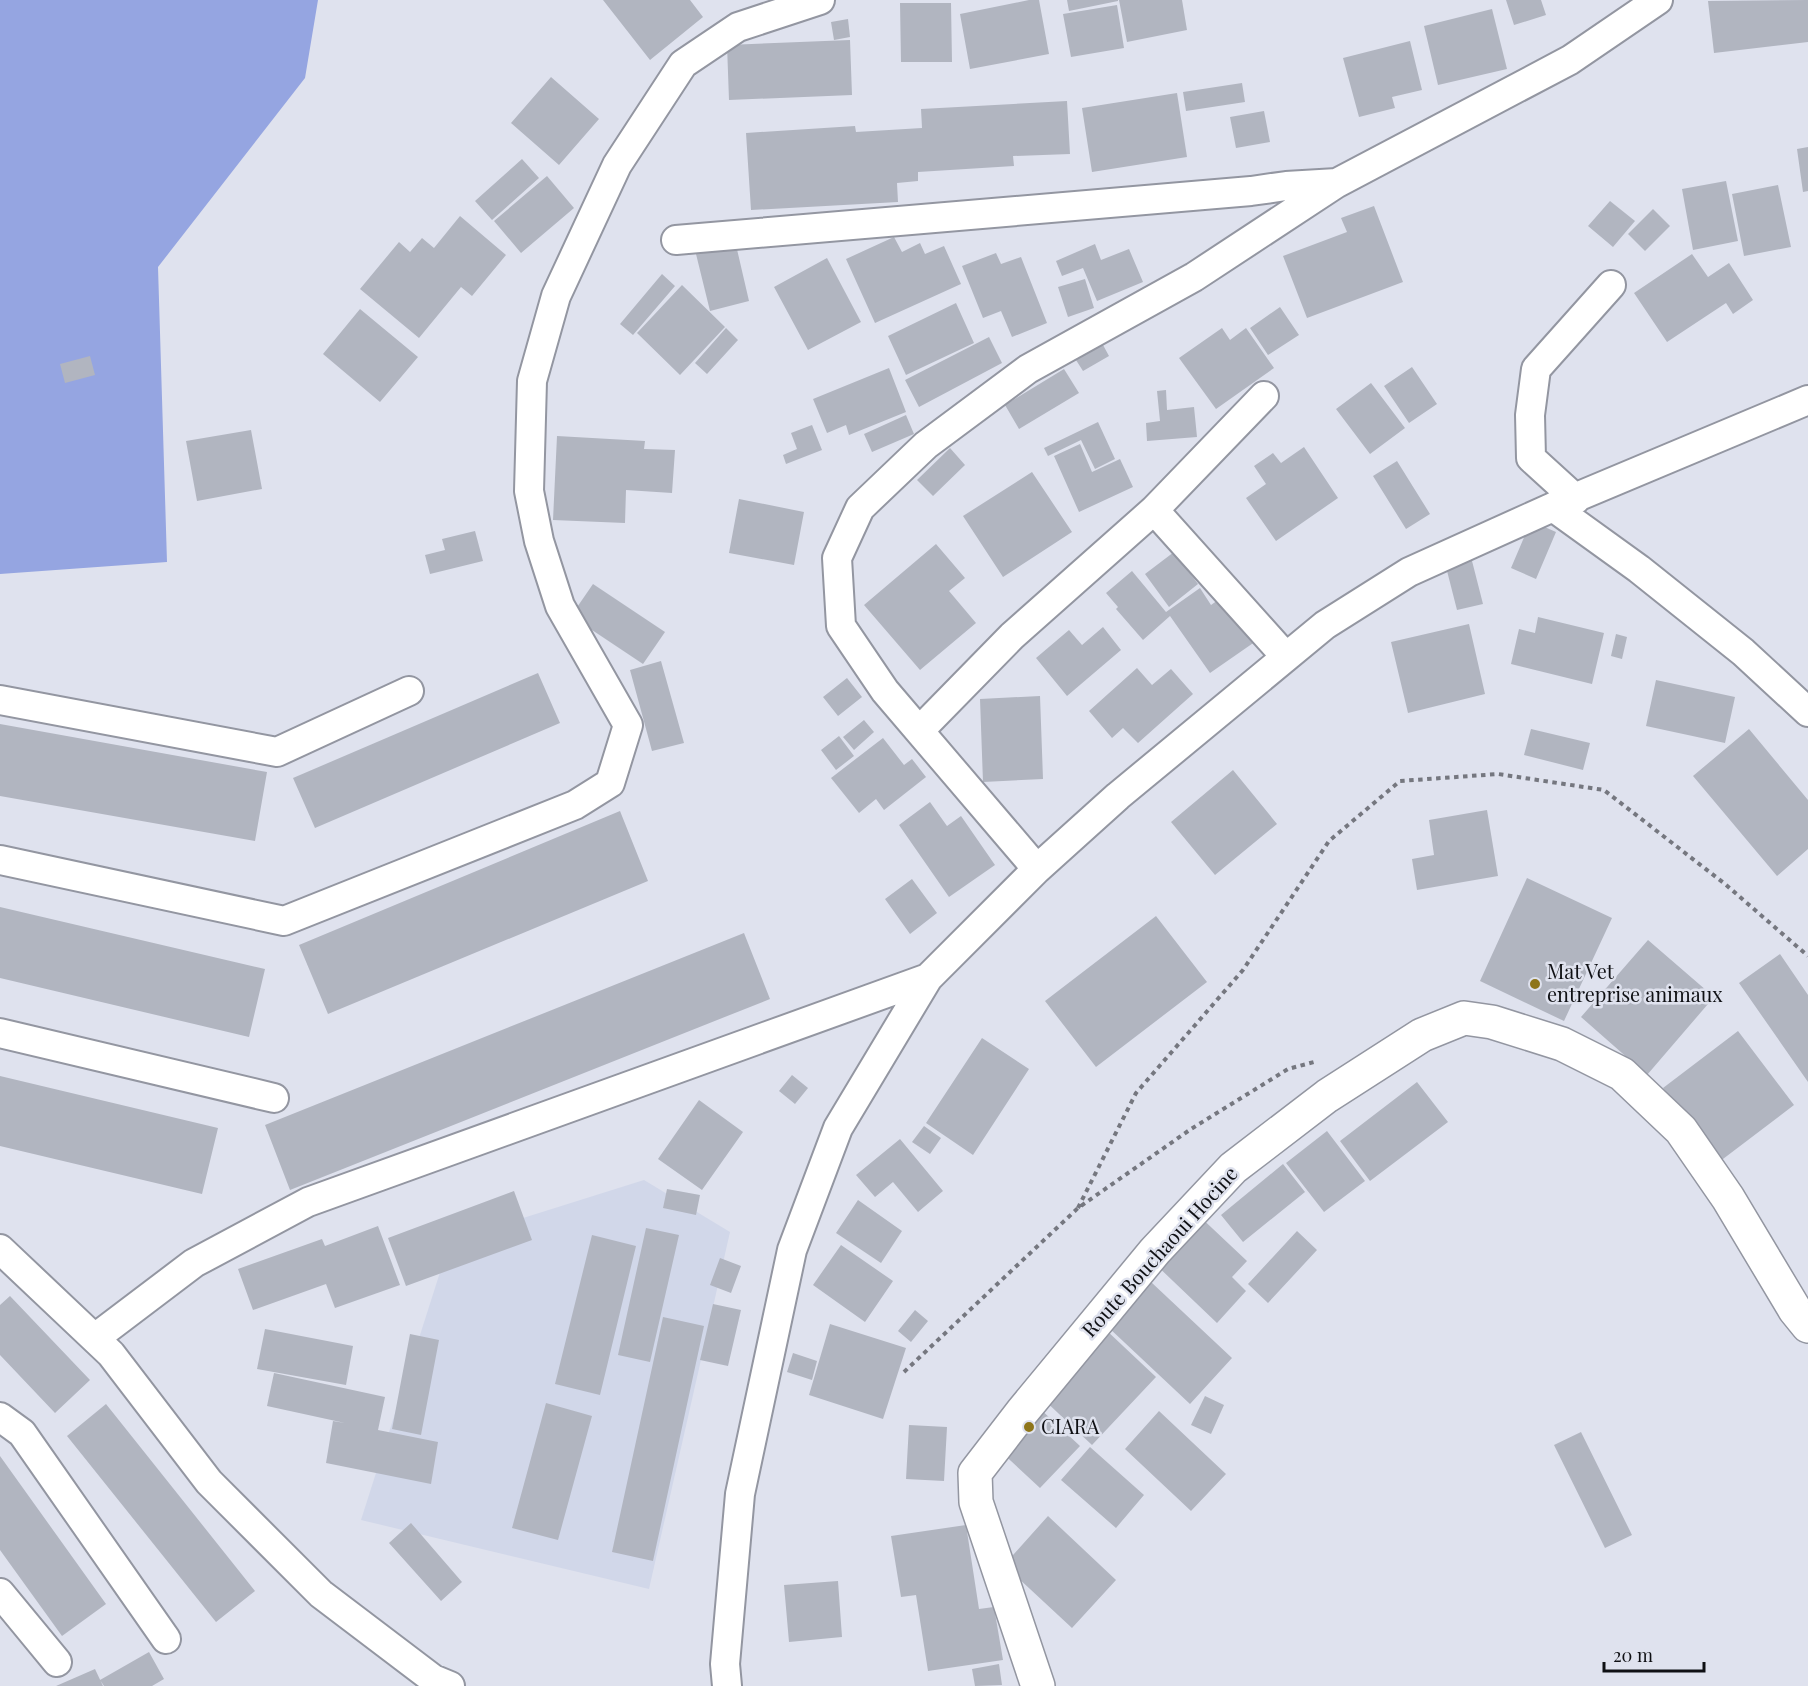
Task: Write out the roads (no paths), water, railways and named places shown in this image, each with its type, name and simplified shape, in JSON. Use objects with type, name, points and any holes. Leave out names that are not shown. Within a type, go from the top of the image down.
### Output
[{"type":"street","points":[[0,860],[284,921],[575,805],[610,783],[628,725],[560,606],[539,541],[529,491],[532,381],[556,296],[617,165],[683,64],[738,27],[820,0]]},
{"type":"street","points":[[1037,869],[885,691],[841,626],[837,558],[860,508],[926,445],[1028,369],[1194,277],[1337,183],[1570,60],[1658,0]]},
{"type":"street","points":[[676,240],[1337,183]]},
{"type":"street","points":[[1611,285],[1536,369],[1530,415],[1532,458],[1564,503],[1639,568],[1743,652],[1808,712]]},
{"type":"street","points":[[920,730],[1012,636],[1154,510],[1264,396]]},
{"type":"street","points":[[727,1686],[725,1664],[740,1494],[792,1250],[838,1128],[928,978],[1037,869],[1118,796],[1325,625],[1408,572],[1808,400]]},
{"type":"street","points":[[1154,510],[1286,657]]},
{"type":"street","points":[[0,700],[277,752],[409,691]]},
{"type":"street","points":[[95,1338],[194,1263],[308,1202],[928,978]]},
{"type":"street","name":"Route Bouchaoui Hocine","points":[[1038,1686],[976,1502],[975,1473],[1022,1412],[1155,1251],[1233,1168],[1327,1096],[1422,1035],[1464,1018],[1492,1022],[1562,1044],[1622,1074],[1681,1130],[1728,1198],[1795,1310],[1808,1326]]},
{"type":"street","points":[[0,1032],[274,1098]]},
{"type":"street","points":[[0,1249],[111,1354],[209,1482],[321,1594],[438,1684]]},
{"type":"street","points":[[0,1417],[22,1433],[166,1640]]},
{"type":"street","points":[[0,1593],[57,1662]]},
{"type":"place","name":"Mat Vet entreprise animaux","points":[[1535,984]]},
{"type":"place","name":"CIARA","points":[[1029,1427]]}]
